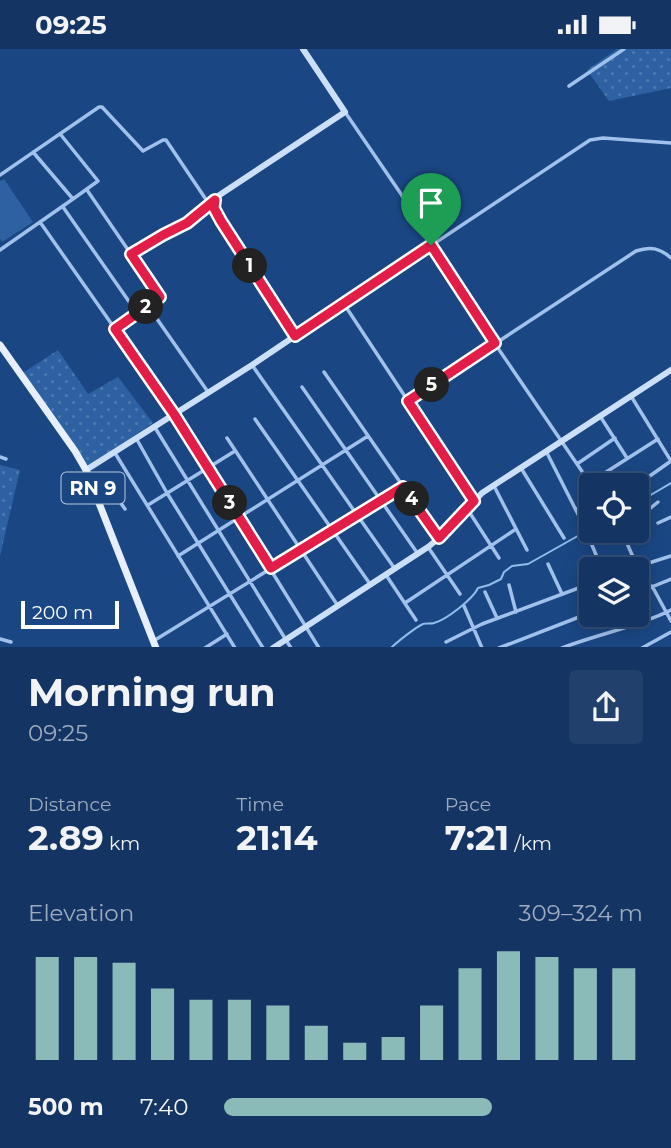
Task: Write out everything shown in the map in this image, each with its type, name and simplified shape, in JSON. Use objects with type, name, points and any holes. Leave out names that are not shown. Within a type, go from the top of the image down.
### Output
[{"type":"main road","name":"RN 9","points":[[0,345],[86,470],[155,644]]},
{"type":"street","points":[[303,49],[583,473]]},
{"type":"street","points":[[569,86],[624,49]]},
{"type":"street","points":[[0,175],[99,107],[104,107],[143,151],[166,140],[212,202],[221,221],[295,336]]},
{"type":"street","points":[[131,254],[187,223],[218,196],[345,112]]},
{"type":"street","points":[[0,250],[97,182],[61,135]]},
{"type":"street","points":[[86,470],[252,365],[590,139],[671,143]]},
{"type":"street","points":[[33,152],[74,199]]},
{"type":"street","points":[[87,190],[159,295],[159,299],[115,329]]},
{"type":"street","points":[[63,207],[137,313]]},
{"type":"street","points":[[40,222],[174,414],[319,647]]},
{"type":"street","points":[[408,401],[636,251],[655,249],[671,258]]},
{"type":"street","points":[[344,303],[474,501]]},
{"type":"street","points":[[148,306],[208,392]]},
{"type":"street","points":[[252,365],[395,569]]},
{"type":"street","points":[[273,647],[418,554],[439,538],[474,501],[494,486],[671,370]]},
{"type":"street","points":[[324,372],[439,538]]},
{"type":"street","points":[[302,387],[418,554]]},
{"type":"street","points":[[631,396],[670,460],[649,476]]},
{"type":"street","points":[[600,416],[627,458]]},
{"type":"street","points":[[255,419],[370,585]]},
{"type":"street","points":[[154,426],[291,647]]},
{"type":"street","points":[[178,556],[368,436]]},
{"type":"street","points":[[136,438],[263,647]]},
{"type":"street","points":[[227,438],[338,605]]},
{"type":"street","points":[[577,464],[615,438]]},
{"type":"street","points":[[606,473],[658,439]]},
{"type":"street","points":[[114,451],[235,647]]},
{"type":"street","points":[[147,505],[235,451]]},
{"type":"street","points":[[546,451],[597,557]]},
{"type":"street","points":[[0,457],[6,459]]},
{"type":"street","points":[[521,468],[564,538]]},
{"type":"street","points":[[91,484],[113,492],[125,509]]},
{"type":"street","points":[[494,486],[527,550]]},
{"type":"street","points":[[155,644],[230,593],[403,487]]},
{"type":"street","points":[[649,509],[658,502]]},
{"type":"street","points":[[467,508],[499,558]]},
{"type":"street","points":[[658,523],[671,517]]},
{"type":"street","points":[[405,603],[516,529]]},
{"type":"street","points":[[428,547],[460,594]]},
{"type":"street","points":[[649,562],[671,556]]},
{"type":"street","points":[[548,564],[562,594]]},
{"type":"street","points":[[386,575],[416,620]]},
{"type":"street","points":[[649,587],[671,579]]},
{"type":"street","points":[[509,586],[516,612]]},
{"type":"street","points":[[652,586],[669,611],[671,621]]},
{"type":"street","points":[[446,642],[497,618],[579,588]]},
{"type":"street","points":[[485,592],[497,618]]},
{"type":"street","points":[[464,606],[482,647]]},
{"type":"street","points":[[562,647],[655,618],[669,611]]},
{"type":"street","points":[[499,647],[579,617]]},
{"type":"street","points":[[642,647],[671,632]]},
{"type":"street","points":[[205,647],[227,634]]},
{"type":"street","points":[[0,639],[11,642]]},
{"type":"shaded area","points":[[617,49],[671,49],[671,88],[609,101],[587,70]]},
{"type":"shaded area","points":[[4,179],[33,222],[2,242],[0,181]]},
{"type":"shaded area","points":[[58,350],[88,394],[118,377],[153,423],[89,466],[21,374]]},
{"type":"shaded area","points":[[0,465],[20,470],[0,556]]},
{"type":"waterway","points":[[649,496],[671,483]]},
{"type":"waterway","points":[[392,647],[420,626],[452,614],[471,598],[478,588],[501,579],[504,572],[512,566],[528,564],[579,535]]},
{"type":"route","points":[[215,200],[214,208],[221,221],[295,336],[431,245],[495,343],[408,401],[474,501],[439,538],[403,487],[271,568],[174,414],[115,329],[160,297],[131,254],[187,223],[215,200]]}]
